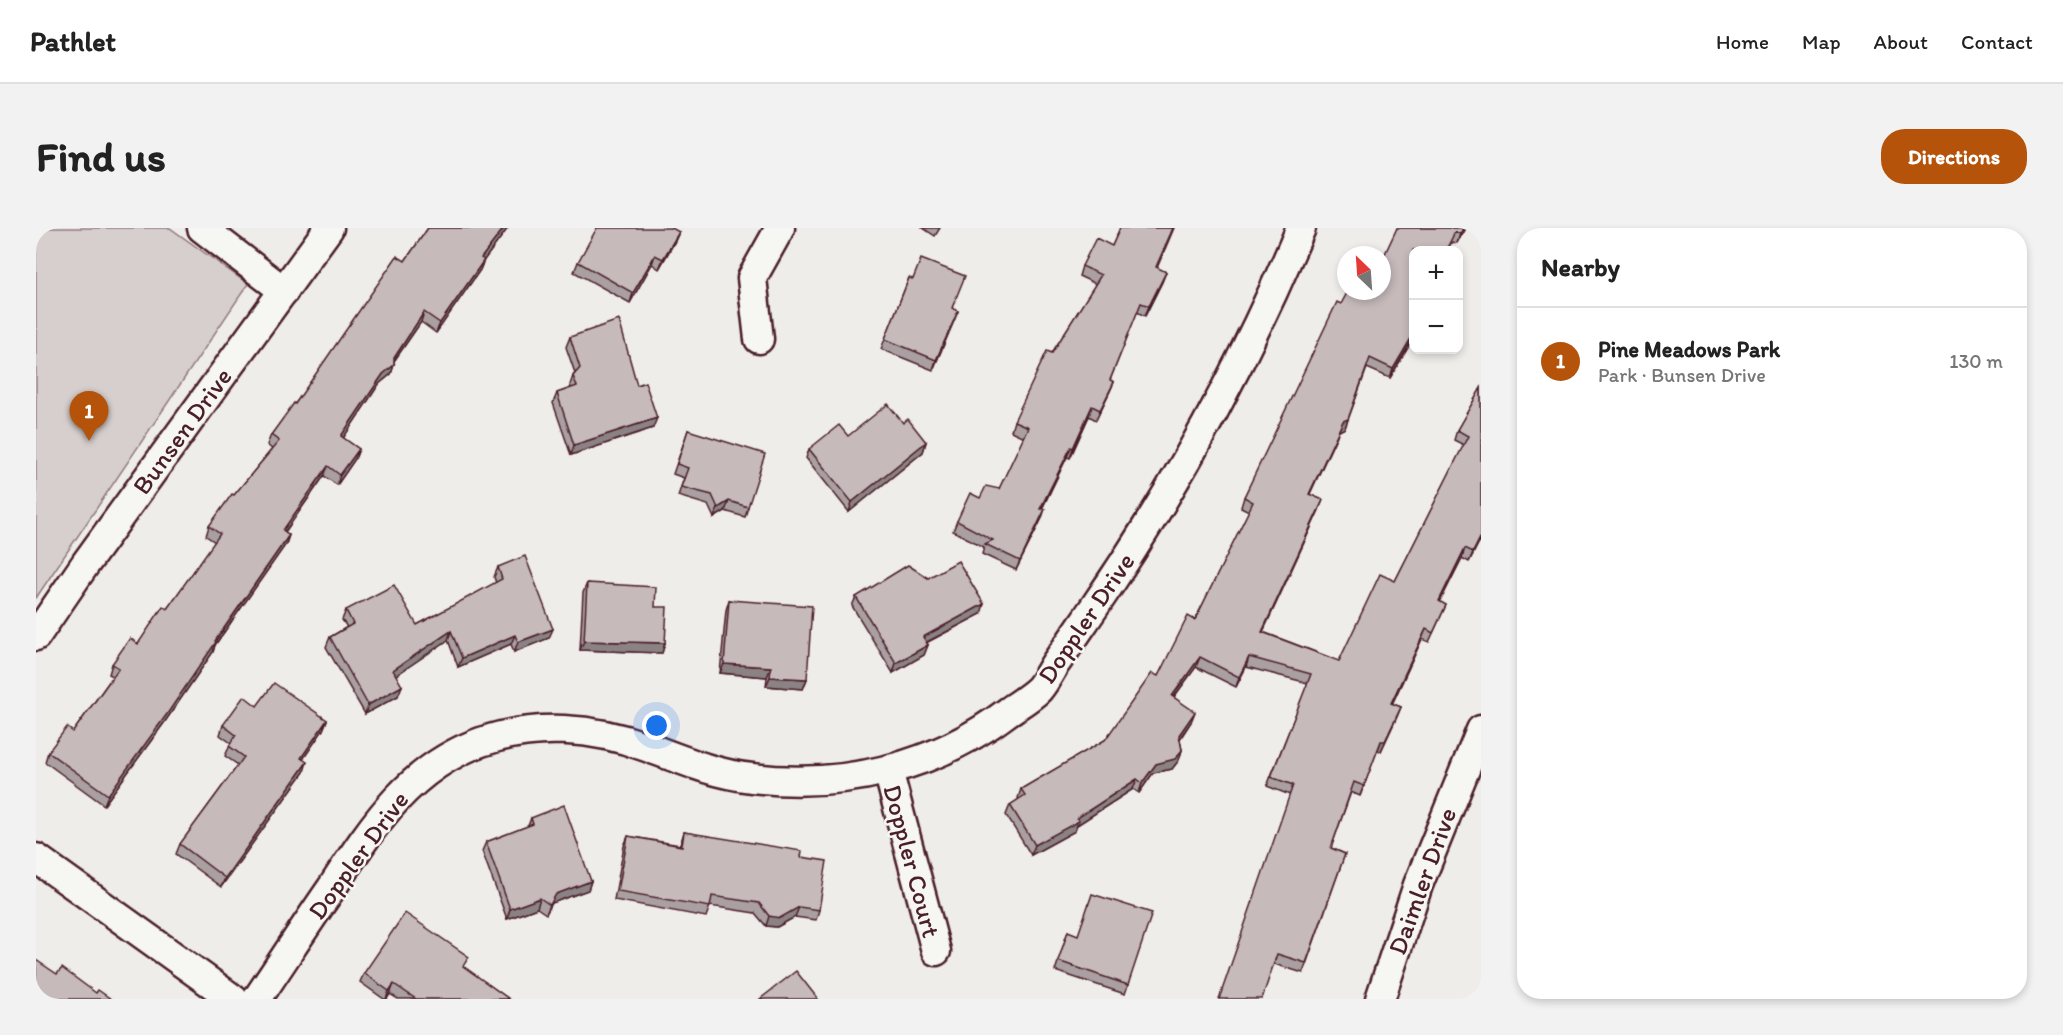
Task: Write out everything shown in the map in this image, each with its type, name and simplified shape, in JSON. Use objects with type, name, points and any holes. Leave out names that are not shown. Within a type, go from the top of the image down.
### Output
[{"type":"street","points":[[202,228],[284,291]]},
{"type":"street","name":"Bunsen Drive","points":[[36,636],[86,563],[329,228]]},
{"type":"street","points":[[759,339],[752,278],[780,228]]},
{"type":"street","name":"Doppler Drive","points":[[257,999],[376,822],[409,784],[443,760],[480,742],[521,732],[562,729],[603,733],[700,767],[740,777],[781,782],[833,780],[888,771],[952,747],[989,727],[1038,689],[1115,578],[1172,486],[1224,392],[1283,272],[1301,228]]},
{"type":"street","name":"Daimler Drive","points":[[1380,999],[1418,885],[1481,730]]},
{"type":"street","name":"Doppler Court","points":[[888,771],[936,951]]},
{"type":"street","points":[[36,858],[234,999]]},
{"type":"shaded area","points":[[36,228],[170,228],[248,284],[36,598]]},
{"type":"building","points":[[428,228],[504,228],[481,258],[484,260],[440,323],[424,312],[394,358],[394,365],[383,374],[341,436],[359,449],[340,475],[328,466],[283,530],[289,535],[167,714],[108,795],[48,752],[67,727],[73,732],[119,668],[112,664],[130,638],[138,644],[163,606],[167,609],[220,534],[209,526],[232,494],[234,495],[279,441],[271,435],[397,256],[405,261]]},
{"type":"building","points":[[597,228],[672,228],[679,232],[663,259],[655,255],[633,293],[578,262]]},
{"type":"building","points":[[1120,228],[1173,228],[1156,267],[1166,272],[1149,306],[1141,303],[1110,380],[1114,382],[1100,410],[1092,406],[1073,448],[1071,447],[1040,509],[1045,509],[1020,561],[985,544],[993,540],[957,521],[970,493],[980,498],[986,486],[999,489],[1028,427],[1014,421],[1047,351],[1052,353],[1101,275],[1082,266],[1096,238],[1112,246]]},
{"type":"building","points":[[1397,228],[1463,228],[1460,234],[1455,232],[1448,246],[1409,246],[1409,342],[1393,369],[1370,358],[1348,419],[1343,421],[1309,494],[1323,500],[1262,632],[1339,661],[1380,574],[1395,581],[1468,436],[1457,430],[1481,388],[1481,536],[1473,552],[1465,548],[1439,601],[1446,605],[1433,633],[1426,629],[1391,703],[1401,707],[1385,741],[1381,741],[1364,786],[1354,782],[1331,848],[1345,854],[1306,963],[1277,954],[1262,999],[1219,999],[1293,785],[1271,777],[1311,674],[1249,657],[1239,677],[1200,657],[1172,696],[1195,712],[1179,735],[1182,750],[1175,759],[1156,764],[1142,783],[1137,779],[1077,818],[1079,821],[1035,845],[1010,805],[1025,795],[1021,789],[1105,740],[1152,673],[1158,676],[1188,616],[1195,620],[1253,502],[1244,497],[1337,302],[1341,304],[1343,300],[1391,300],[1391,246],[1389,246]]},
{"type":"building","points":[[921,259],[965,276],[952,308],[958,311],[936,360],[885,339],[909,278],[913,279]]},
{"type":"building","points":[[619,320],[637,385],[645,382],[657,418],[574,445],[557,393],[577,386],[573,376],[580,368],[570,337]]},
{"type":"building","points":[[888,404],[903,423],[908,419],[926,442],[852,502],[809,449],[839,425],[848,436]]},
{"type":"building","points":[[688,430],[765,454],[748,507],[729,501],[718,508],[712,495],[681,487],[688,468],[677,464]]},
{"type":"building","points":[[525,556],[553,629],[518,642],[515,635],[462,658],[451,631],[393,670],[402,686],[368,705],[330,637],[353,624],[346,610],[394,585],[417,625],[502,579],[498,567]]},
{"type":"building","points":[[958,561],[984,604],[923,637],[928,645],[896,663],[856,597],[908,565],[928,578]]},
{"type":"building","points":[[587,583],[656,587],[655,607],[667,607],[665,643],[584,641]]},
{"type":"building","points":[[729,600],[812,606],[807,679],[770,677],[771,667],[724,664]]},
{"type":"building","points":[[274,683],[327,720],[301,758],[307,762],[225,878],[180,844],[244,757],[229,746],[236,735],[223,725],[244,696],[257,706]]},
{"type":"building","points":[[564,805],[591,881],[556,894],[550,905],[540,898],[510,909],[486,842],[533,824],[531,818]]},
{"type":"building","points":[[684,832],[802,851],[801,857],[827,861],[819,910],[799,907],[780,918],[769,916],[759,903],[712,896],[710,907],[618,891],[628,836],[682,846]]},
{"type":"building","points":[[1092,894],[1152,913],[1128,985],[1058,961],[1068,931],[1078,935]]},
{"type":"building","points":[[405,913],[469,957],[463,966],[509,999],[416,999],[394,984],[389,991],[364,973]]},
{"type":"building","points":[[36,960],[57,974],[62,968],[96,993],[98,990],[111,999],[36,999]]},
{"type":"building","points":[[796,971],[818,999],[760,999]]},
{"type":"building","points":[[1481,987],[1481,999],[1477,999]]},
{"type":"place","name":"Pine Meadows Park","points":[[89,441]]}]
